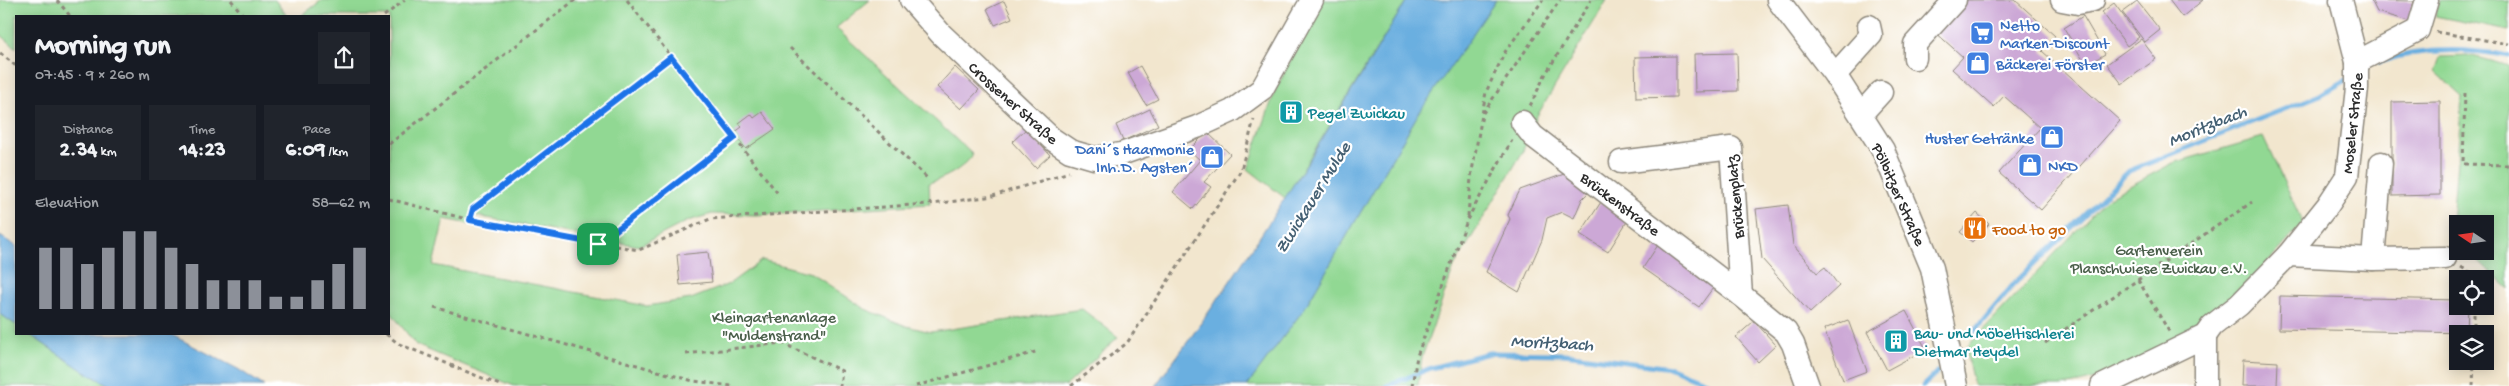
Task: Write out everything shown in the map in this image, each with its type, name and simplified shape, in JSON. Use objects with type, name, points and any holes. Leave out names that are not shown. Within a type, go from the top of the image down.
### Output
[{"type":"street","name":"Crossener Straße","points":[[911,0],[941,34],[1052,139],[1070,151],[1094,158],[1120,154],[1197,127],[1232,111],[1262,89],[1312,0]]},
{"type":"street","name":"Pölbitzer Straße","points":[[1778,0],[1835,75],[1883,150],[1932,268],[1956,386]]},
{"type":"street","points":[[1915,58],[1916,44],[1955,0]]},
{"type":"street","points":[[2062,0],[2078,3],[2094,0]]},
{"type":"street","name":"Moseler Straße","points":[[2102,386],[2205,336],[2212,326],[2240,305],[2288,255],[2328,205],[2348,176],[2357,88],[2357,62],[2341,0]]},
{"type":"street","points":[[2357,62],[2418,30],[2427,0]]},
{"type":"street","points":[[1835,75],[1871,35],[1869,26]]},
{"type":"street","points":[[1860,114],[1881,92]]},
{"type":"street","name":"Brückenstraße","points":[[1522,122],[1533,136],[1741,295],[1786,332],[1793,344],[1808,386]]},
{"type":"street","name":"Brückenplatz","points":[[1621,162],[1731,148],[1741,295]]},
{"type":"street","points":[[2373,259],[2381,163]]},
{"type":"street","points":[[2288,255],[2373,259],[2445,258]]},
{"type":"street","points":[[2205,336],[2205,386]]},
{"type":"path","points":[[57,0],[69,15]]},
{"type":"path","points":[[231,0],[243,15]]},
{"type":"path","points":[[385,15],[405,0]]},
{"type":"path","points":[[390,143],[575,0]]},
{"type":"path","points":[[627,0],[779,194]]},
{"type":"path","points":[[1468,218],[1476,139],[1483,114],[1486,92],[1505,52],[1543,0]]},
{"type":"path","points":[[1483,114],[1560,0]]},
{"type":"path","points":[[1412,386],[1417,356],[1468,218],[1522,122],[1545,75],[1590,0]]},
{"type":"path","points":[[2418,30],[2509,44]]},
{"type":"path","points":[[790,48],[927,178]]},
{"type":"path","points":[[0,53],[15,65]]},
{"type":"path","points":[[470,220],[473,209],[671,57]]},
{"type":"path","points":[[1071,386],[1127,344],[1241,170],[1262,89]]},
{"type":"path","points":[[2466,93],[2463,164],[2509,165]]},
{"type":"path","points":[[598,244],[735,138]]},
{"type":"path","points":[[390,200],[470,220],[639,250],[710,219],[876,209],[993,196],[1075,170],[1084,155]]},
{"type":"path","points":[[2045,342],[2252,202]]},
{"type":"path","points":[[2138,280],[2180,349]]},
{"type":"path","points":[[434,307],[693,381],[732,386]]},
{"type":"path","points":[[387,335],[399,344],[502,386]]},
{"type":"path","points":[[686,354],[782,343],[842,371],[840,386]]},
{"type":"path","points":[[916,386],[1039,351]]},
{"type":"path","points":[[2473,386],[2474,370]]},
{"type":"green space","points":[[0,0],[275,0],[286,15],[15,15],[15,47],[0,34]]},
{"type":"green space","name":"Kleingartenanlage \"Muldenstrand\"","points":[[322,0],[870,0],[836,28],[973,155],[964,165],[953,172],[929,183],[930,204],[756,215],[712,214],[688,221],[639,246],[471,215],[470,224],[444,219],[433,265],[647,306],[691,299],[729,284],[762,260],[811,273],[865,309],[906,326],[931,332],[1082,309],[1118,337],[1066,386],[514,386],[416,345],[390,311],[390,15],[302,15]]},
{"type":"green space","points":[[1321,0],[1407,0],[1285,198],[1248,169],[1275,91]]},
{"type":"green space","points":[[1496,0],[1607,0],[1537,116],[1522,153],[1454,267],[1422,357],[1418,385],[1247,386],[1304,309],[1421,109]]},
{"type":"green space","points":[[2440,0],[2509,0],[2509,31],[2435,16]]},
{"type":"green space","points":[[2472,56],[2509,66],[2509,289],[2494,275],[2494,270],[2488,270],[2478,260],[2494,260],[2494,215],[2453,215],[2462,97],[2435,72],[2440,57]]},
{"type":"green space","name":"Gartenverein Planschwiese Zwickau e.V.","points":[[2263,137],[2303,223],[2226,303],[2196,327],[2165,348],[2132,365],[2098,378],[2062,386],[1974,386],[1965,349],[2107,198],[2173,163]]},
{"type":"green space","points":[[0,314],[15,324],[15,335],[30,335],[85,372],[111,386],[0,386]]},
{"type":"water","name":"Zwickauer Mulde","points":[[1407,0],[1496,0],[1417,116],[1304,309],[1247,386],[1155,386],[1255,245],[1317,148]]},
{"type":"water","points":[[0,236],[15,245],[15,324],[0,314]]},
{"type":"water","points":[[30,335],[172,335],[238,369],[264,386],[111,386],[85,372]]},
{"type":"building","points":[[1962,0],[2015,0],[2055,36],[2042,51],[2120,121],[2041,210],[1999,173],[2040,128],[2004,96],[1994,107],[1952,69],[1963,57],[1934,31]]},
{"type":"building","points":[[2169,0],[2203,0],[2182,17]]},
{"type":"building","points":[[2371,0],[2414,1],[2409,21],[2377,12]]},
{"type":"building","points":[[1004,1],[1012,18],[995,25],[987,9]]},
{"type":"building","points":[[2137,1],[2160,30],[2145,42],[2122,12]]},
{"type":"building","points":[[2114,3],[2139,37],[2127,46],[2102,12]]},
{"type":"building","points":[[2083,16],[2105,54],[2086,65],[2064,28]]},
{"type":"building","points":[[2141,39],[2156,59],[2122,84],[2107,64]]},
{"type":"building","points":[[1737,53],[1738,91],[1695,92],[1694,54]]},
{"type":"building","points":[[1676,56],[1676,97],[1636,98],[1635,57]]},
{"type":"building","points":[[1140,66],[1158,99],[1146,105],[1128,73]]},
{"type":"building","points":[[955,67],[979,90],[961,109],[937,87]]},
{"type":"building","points":[[2440,101],[2440,195],[2392,196],[2392,102]]},
{"type":"building","name":"Pegel Zwickau","points":[[1287,103],[1300,109],[1295,120],[1282,114]]},
{"type":"building","points":[[1150,109],[1158,125],[1123,141],[1116,125]]},
{"type":"building","points":[[762,112],[775,129],[746,149],[734,133],[742,127],[739,123],[751,114],[754,118]]},
{"type":"building","points":[[1026,129],[1050,155],[1036,168],[1012,142]]},
{"type":"building","points":[[1207,132],[1230,154],[1204,182],[1211,187],[1193,209],[1173,192],[1200,160],[1189,150]]},
{"type":"building","points":[[1567,173],[1591,190],[1582,199],[1574,218],[1562,212],[1547,218],[1542,240],[1519,292],[1486,272],[1510,219],[1508,215],[1520,190]]},
{"type":"building","points":[[1601,202],[1628,220],[1608,252],[1580,234]]},
{"type":"building","points":[[1788,205],[1793,245],[1817,273],[1825,267],[1839,286],[1810,313],[1762,259],[1756,209]]},
{"type":"building","name":"Food to go","points":[[1977,213],[1989,224],[1972,242],[1960,232]]},
{"type":"building","points":[[1660,242],[1718,281],[1699,307],[1643,268]]},
{"type":"building","points":[[708,252],[712,282],[680,285],[677,255]]},
{"type":"building","points":[[2280,296],[2449,300],[2449,315],[2468,315],[2467,325],[2449,325],[2449,333],[2279,329]]},
{"type":"building","name":"Bau- und Möbeltischlerei Dietmar Heydel","points":[[1906,311],[1926,349],[1887,370],[1867,332]]},
{"type":"building","points":[[1848,320],[1867,371],[1843,380],[1824,329]]},
{"type":"building","points":[[1754,321],[1776,345],[1758,362],[1736,337]]},
{"type":"building","points":[[2243,360],[2278,362],[2277,386],[2242,386]]},
{"type":"waterway","name":"Moritzbach","points":[[2379,62],[2427,51],[2444,50],[2476,51],[2509,56]]},
{"type":"waterway","name":"Moritzbach","points":[[1972,334],[2013,285],[2129,171],[2320,95],[2350,78]]},
{"type":"waterway","name":"Moritzbach","points":[[1387,386],[1431,368],[1489,353],[1564,354],[1671,368],[1716,386]]},
{"type":"waterway","name":"Moritzbach","points":[[1923,386],[1937,372]]},
{"type":"place","name":"Netto Marken-Discount","points":[[1982,33]]},
{"type":"place","name":"Bäckerei Förster","points":[[1978,63]]},
{"type":"place","name":"Pegel Zwickau","points":[[1291,112]]},
{"type":"place","name":"Huster Getränke","points":[[2052,137]]},
{"type":"place","name":"Dani´s Haarmonie Inh.D. Agsten´","points":[[1212,157]]},
{"type":"place","name":"NKD","points":[[2030,165]]},
{"type":"place","name":"Food to go","points":[[1975,228]]},
{"type":"place","name":"Bau- und Möbeltischlerei Dietmar Heydel","points":[[1896,341]]},
{"type":"route","points":[[671,57],[735,138],[598,244],[470,220],[473,209],[671,57]]}]
